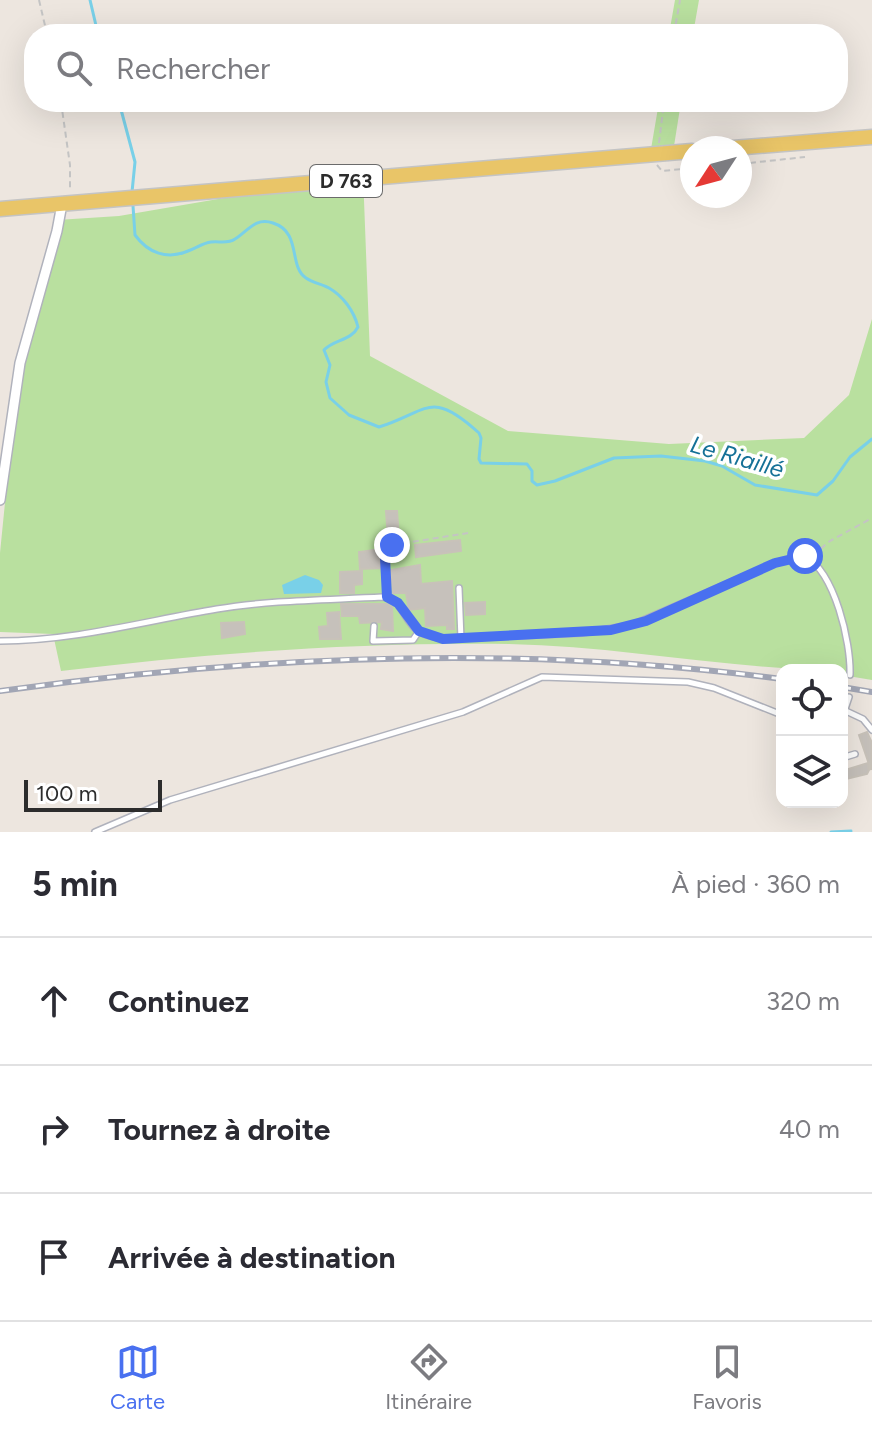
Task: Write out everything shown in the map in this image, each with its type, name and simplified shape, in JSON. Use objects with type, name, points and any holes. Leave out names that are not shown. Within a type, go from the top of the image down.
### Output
[{"type":"main road","points":[[752,146],[872,137]]},
{"type":"main road","name":"D 763","points":[[0,209],[680,152]]},
{"type":"street","points":[[0,500],[20,363],[65,204]]},
{"type":"lane","points":[[0,641],[75,636],[260,603],[387,597],[398,603],[419,631],[443,639],[611,630],[646,621],[797,556],[810,558],[821,568],[843,628],[850,675]]},
{"type":"lane","points":[[459,588],[461,639]]},
{"type":"lane","points":[[374,626],[373,641],[413,640],[419,631]]},
{"type":"lane","points":[[95,832],[170,800],[463,712],[542,677],[688,682],[714,688],[776,713]]},
{"type":"lane","points":[[848,702],[849,697]]},
{"type":"lane","points":[[848,712],[863,719],[872,730]]},
{"type":"lane","points":[[848,756],[855,754]]},
{"type":"path","points":[[39,0],[45,24]]},
{"type":"path","points":[[676,24],[680,0]]},
{"type":"path","points":[[62,112],[70,165],[65,204]]},
{"type":"path","points":[[752,163],[805,157]]},
{"type":"path","points":[[810,558],[830,541],[872,518]]},
{"type":"path","points":[[387,597],[385,558],[392,545],[468,533]]},
{"type":"green space","points":[[675,0],[699,0],[695,24],[671,24]]},
{"type":"green space","points":[[657,112],[679,112],[674,146],[651,149]]},
{"type":"green space","points":[[363,174],[370,356],[508,431],[669,444],[804,438],[849,395],[872,319],[872,680],[848,676],[848,664],[776,664],[776,667],[509,644],[285,650],[61,671],[53,634],[0,632],[0,553],[18,372],[57,220],[119,216]]},
{"type":"water","points":[[305,575],[319,580],[323,585],[321,593],[284,594],[282,585]]},
{"type":"building","points":[[386,511],[397,511],[399,538],[388,539]]},
{"type":"building","points":[[460,540],[461,551],[416,557],[415,545]]},
{"type":"building","points":[[382,549],[383,568],[360,569],[359,552]]},
{"type":"building","points":[[420,565],[421,584],[452,581],[454,629],[447,629],[447,625],[426,626],[425,608],[409,610],[406,593],[393,593],[391,570]]},
{"type":"building","points":[[362,571],[362,584],[354,585],[354,593],[340,593],[340,572]]},
{"type":"building","points":[[485,602],[485,614],[466,615],[465,603]]},
{"type":"building","points":[[341,604],[387,604],[392,607],[393,631],[381,629],[382,622],[360,623],[359,616],[342,616]]},
{"type":"building","points":[[339,612],[341,639],[320,639],[319,627],[328,626],[327,613]]},
{"type":"building","points":[[244,622],[245,634],[222,638],[221,623]]},
{"type":"building","points":[[867,732],[872,743],[871,770],[859,735]]},
{"type":"building","points":[[868,763],[869,770],[867,774],[848,779],[848,769]]},
{"type":"waterway","name":"Le Riaillé","points":[[90,0],[96,24]]},
{"type":"waterway","name":"Le Riaillé","points":[[122,112],[135,162],[132,192]]},
{"type":"waterway","name":"Le Riaillé","points":[[133,206],[135,235],[146,246],[165,255],[180,254],[208,243],[232,241],[261,222],[282,227],[291,241],[301,273],[339,295],[351,310],[358,327],[351,335],[324,350],[330,365],[326,382],[330,398],[349,415],[379,427],[419,410],[439,407],[450,411],[479,433],[481,463],[527,464],[532,471],[532,481],[537,485],[614,458],[661,456],[705,461],[722,466],[755,485],[817,495],[833,481],[850,457],[872,439]]},
{"type":"waterway","points":[[831,832],[851,831]]},
{"type":"railway","points":[[0,691],[195,669],[391,658],[587,661],[776,678]]},
{"type":"railway","points":[[848,688],[872,692]]},
{"type":"route","points":[[392,545],[385,558],[387,597],[398,603],[419,631],[443,639],[611,630],[646,621],[775,563],[805,556]]}]
